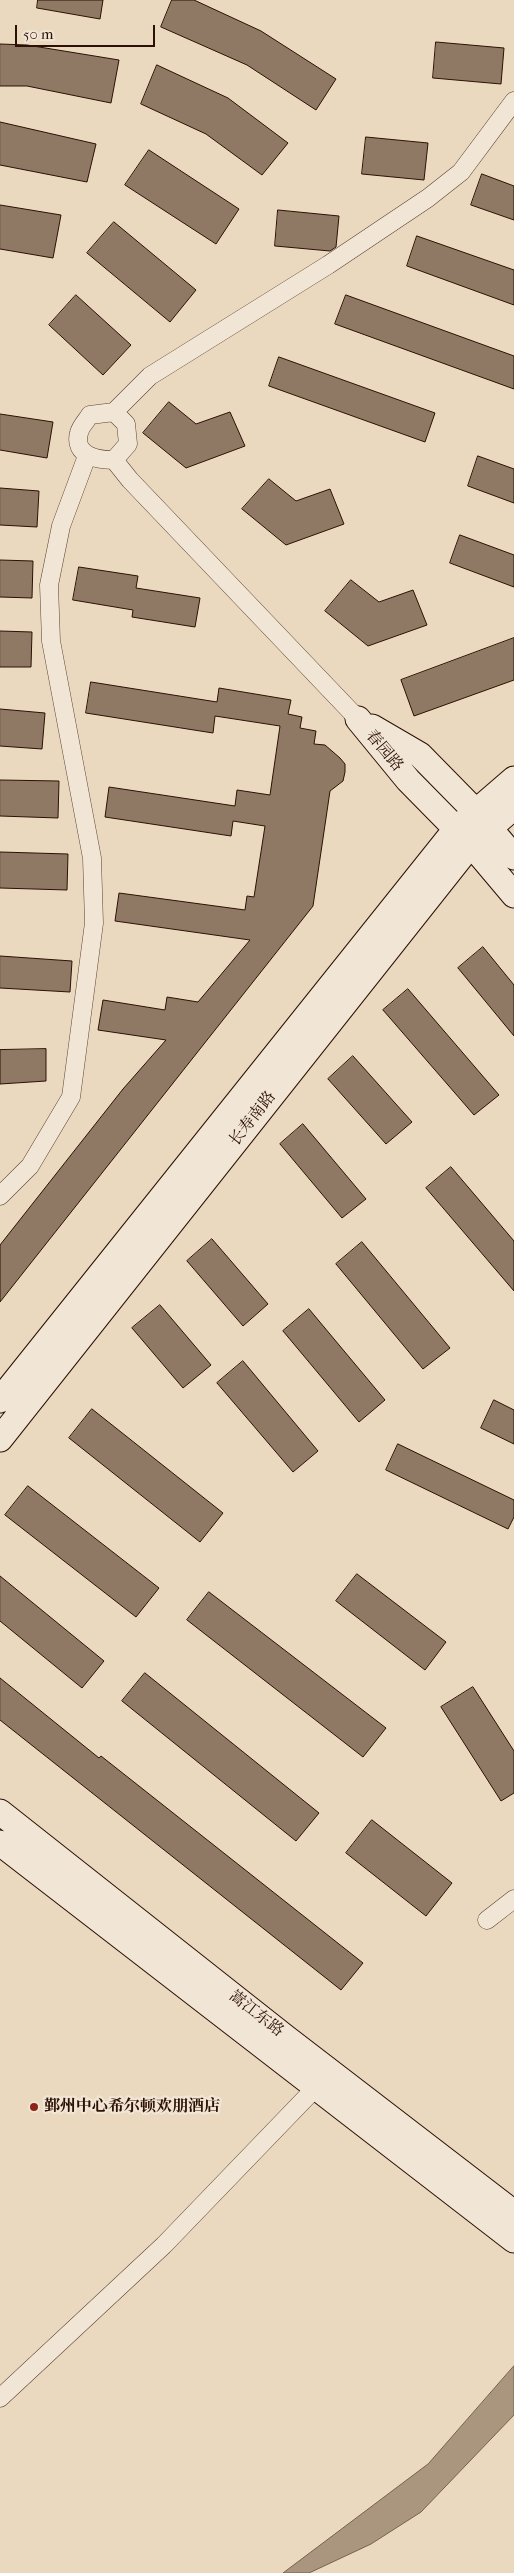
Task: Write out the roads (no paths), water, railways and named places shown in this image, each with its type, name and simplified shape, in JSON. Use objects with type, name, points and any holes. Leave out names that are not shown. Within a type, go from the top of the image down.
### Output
[{"type":"main road","name":"春园路","points":[[358,719],[420,755],[473,828],[514,895]]},
{"type":"main road","name":"春园路","points":[[358,719],[408,780],[514,857]]},
{"type":"main road","name":"长寿南路","points":[[0,1400],[514,779]]},
{"type":"main road","name":"长寿南路","points":[[0,1438],[473,828],[514,807]]},
{"type":"main road","name":"嵩江东路","points":[[0,1812],[514,2240]]},
{"type":"main road","name":"嵩江东路","points":[[0,1844],[323,2080],[514,2213]]},
{"type":"street","points":[[114,412],[126,424],[128,444],[114,460],[100,460],[87,456],[79,444],[79,432],[90,415],[114,412],[150,376],[328,265],[428,198],[461,172],[514,101]]},
{"type":"street","points":[[0,1196],[30,1166],[71,1097],[93,933],[92,858],[50,641],[50,585],[61,526],[87,456]]},
{"type":"street","points":[[114,460],[130,480],[358,719]]},
{"type":"street","points":[[487,1920],[514,1899]]},
{"type":"street","points":[[0,2398],[164,2245],[323,2080]]},
{"type":"place","name":"鄞州中心希尔顿欢朋酒店","points":[[34,2107]]}]
